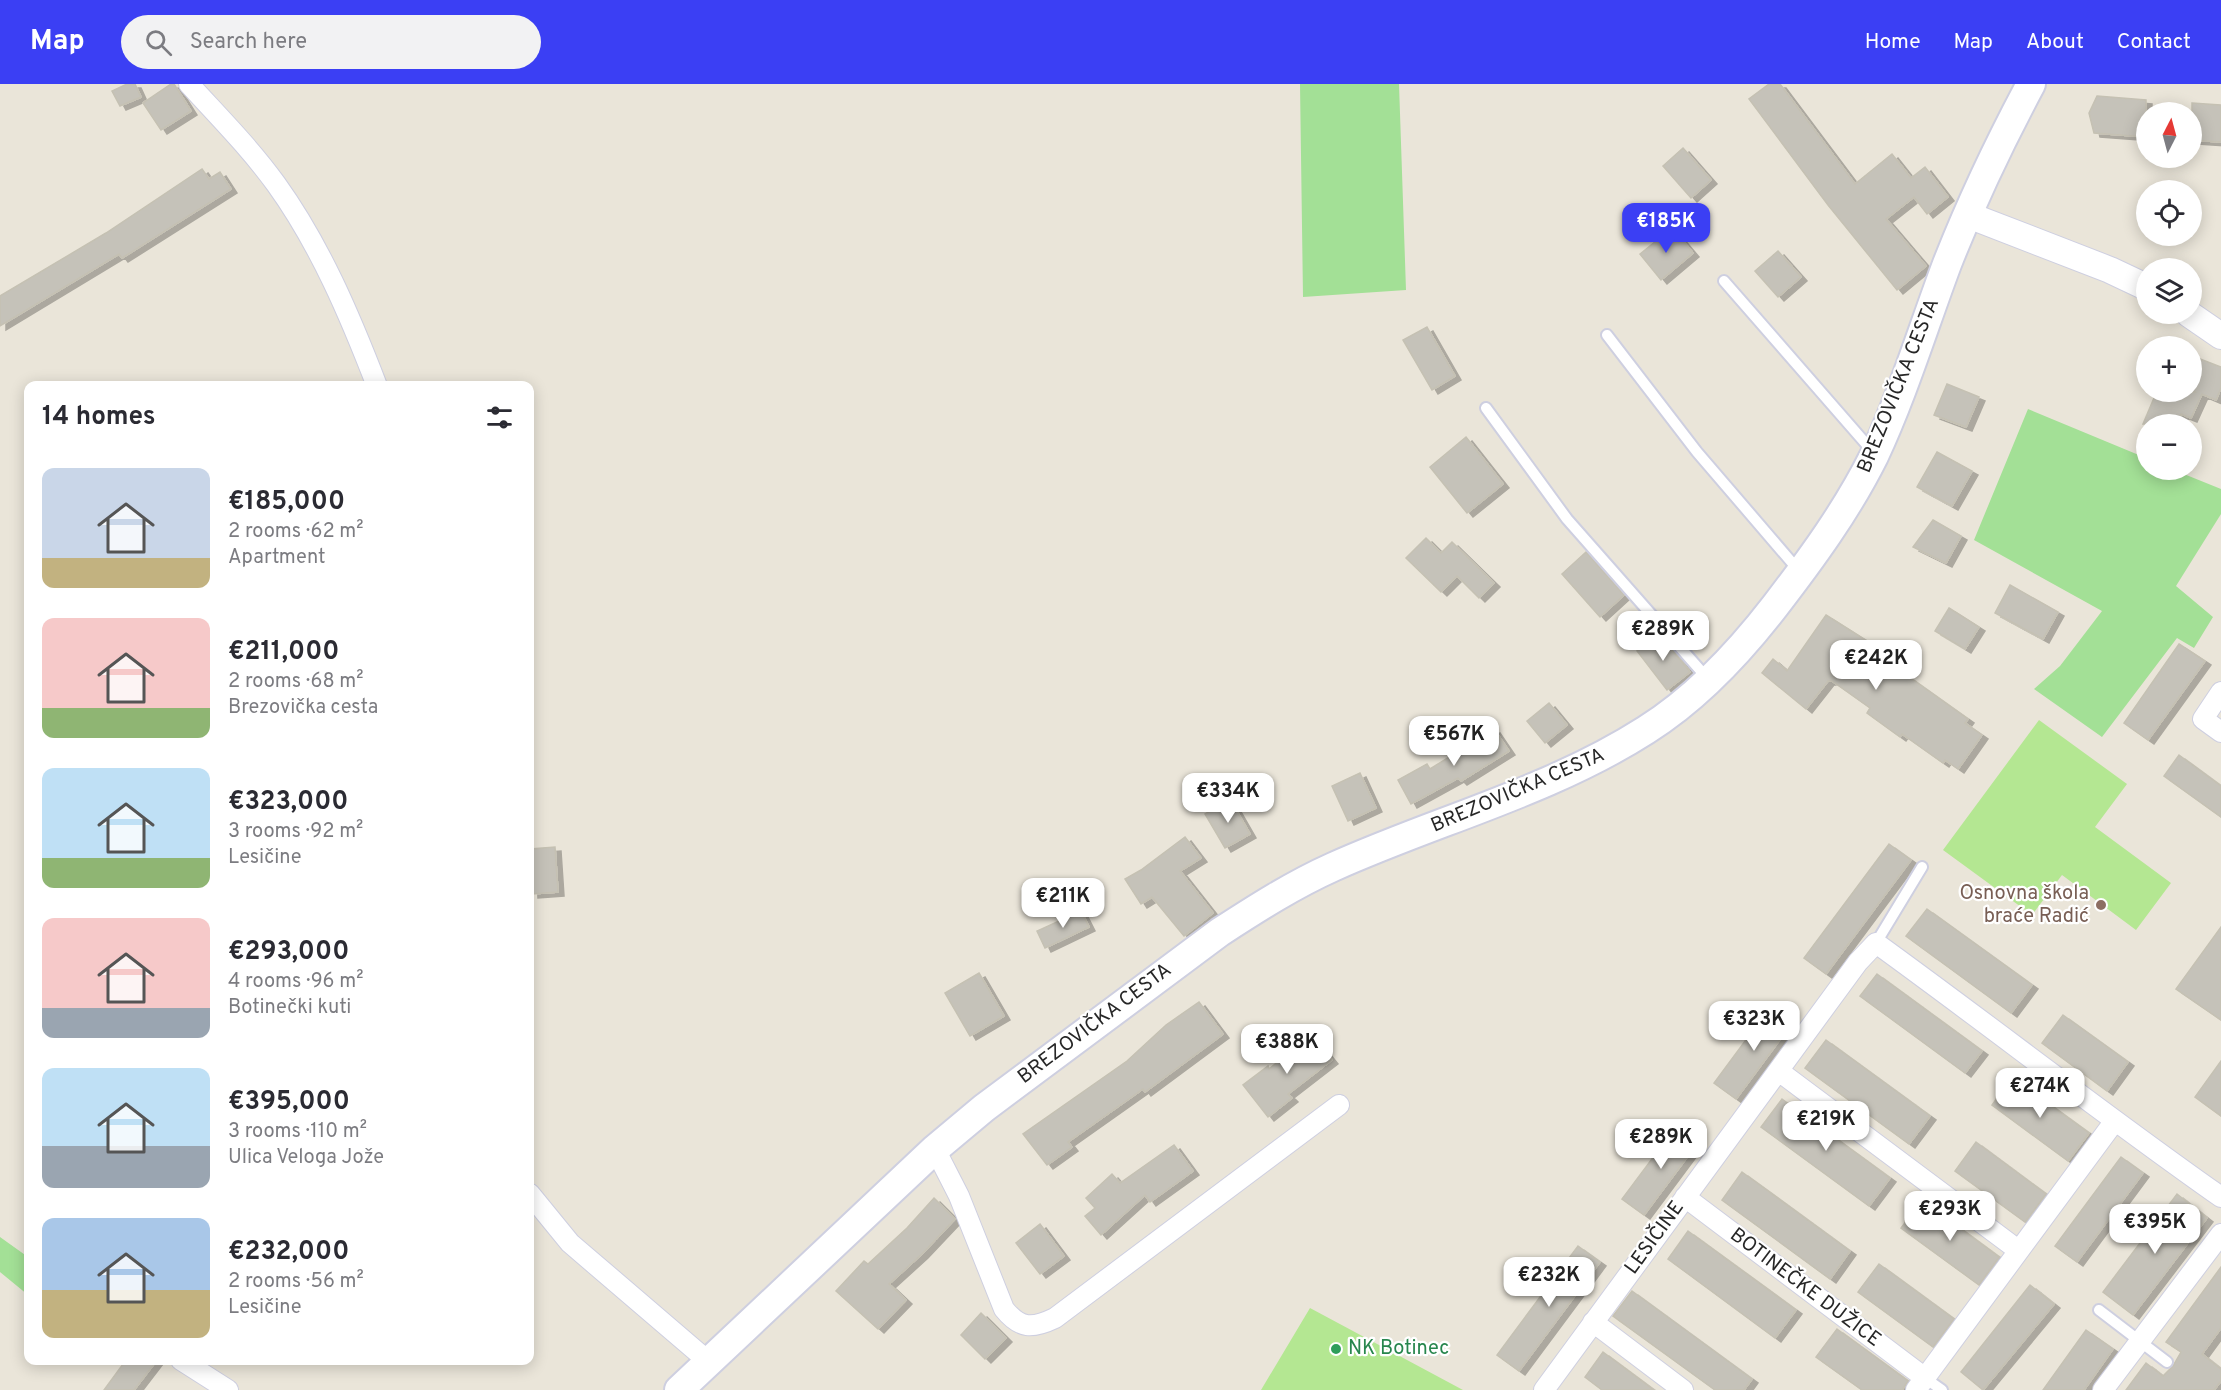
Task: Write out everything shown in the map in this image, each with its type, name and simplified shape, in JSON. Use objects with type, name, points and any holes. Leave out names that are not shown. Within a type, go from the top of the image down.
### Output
[{"type":"main road","name":"BREZOVIČKA CESTA","points":[[679,1390],[935,1149],[1038,1065],[1258,907],[1335,866],[1501,802],[1576,769],[1647,730],[1709,681],[1754,633],[1801,573],[1839,518],[1874,454],[1968,215],[2031,84]]},
{"type":"street","points":[[189,84],[278,186],[326,267],[357,332],[375,381]]},
{"type":"street","points":[[1968,215],[2136,282]]},
{"type":"street","points":[[2202,323],[2221,336]]},
{"type":"street","points":[[2221,692],[2203,719],[2221,732]]},
{"type":"street","points":[[1876,944],[2020,1048],[2114,1122],[2221,1197]]},
{"type":"street","name":"LESIČINE","points":[[1544,1390],[1780,1072],[1858,962],[1876,944]]},
{"type":"street","points":[[1780,1072],[2018,1250]]},
{"type":"street","points":[[935,1149],[959,1196],[1004,1309],[1014,1322],[1028,1326],[1055,1318],[1339,1105]]},
{"type":"street","points":[[1921,1384],[2114,1122]]},
{"type":"street","name":"BOTINEČKE DUŽICE","points":[[1685,1197],[1921,1384]]},
{"type":"street","points":[[534,1199],[570,1243],[709,1362]]},
{"type":"street","points":[[2103,1390],[2221,1234]]},
{"type":"street","points":[[1593,1322],[1683,1390]]},
{"type":"street","points":[[189,1365],[228,1390]]},
{"type":"lane","points":[[1724,281],[1874,454]]},
{"type":"lane","points":[[1607,335],[1697,452],[1801,573]]},
{"type":"lane","points":[[1486,408],[1567,519],[1709,681]]},
{"type":"lane","points":[[1876,944],[1922,867]]},
{"type":"lane","points":[[2099,1310],[2167,1362]]},
{"type":"lane","points":[[1921,1384],[1942,1390]]},
{"type":"green space","points":[[1300,84],[1399,84],[1406,290],[1303,297]]},
{"type":"green space","points":[[2028,409],[2136,454],[2136,480],[2199,480],[2221,489],[2221,514],[2176,586],[2213,617],[2194,648],[2177,638],[2102,737],[2034,689],[2060,666],[2102,611],[1974,540]]},
{"type":"green space","points":[[2039,720],[2127,784],[2095,827],[2171,883],[2136,930],[2062,875],[2032,915],[1943,850]]},
{"type":"green space","points":[[0,1237],[24,1254],[24,1292],[0,1272]]},
{"type":"green space","name":"NK Botinec","points":[[1310,1308],[1463,1390],[1261,1390]]},
{"type":"building","points":[[127,84],[135,84],[141,97],[120,106],[112,91]]},
{"type":"building","points":[[174,84],[191,111],[161,130],[143,103]]},
{"type":"building","points":[[1769,84],[1780,84],[1855,184],[1892,154],[1911,178],[1925,167],[1948,197],[1927,214],[1914,197],[1886,219],[1926,266],[1897,290],[1828,205],[1749,99]]},
{"type":"building","points":[[2097,96],[2146,100],[2146,102],[2136,102],[2136,136],[2094,133],[2089,113]]},
{"type":"building","points":[[2202,104],[2221,105],[2221,142],[2202,141]]},
{"type":"building","points":[[1683,148],[1711,180],[1691,198],[1663,166]]},
{"type":"building","points":[[202,169],[209,179],[220,172],[231,189],[122,258],[119,254],[0,326],[0,296],[106,233]]},
{"type":"building","points":[[1672,228],[1693,253],[1661,280],[1640,254]]},
{"type":"building","points":[[1778,251],[1801,277],[1778,297],[1755,271]]},
{"type":"building","points":[[1427,327],[1455,376],[1432,390],[1403,340]]},
{"type":"building","points":[[2202,360],[2221,367],[2221,388],[2216,400],[2202,394]]},
{"type":"building","points":[[1947,384],[1979,397],[1966,427],[1934,415]]},
{"type":"building","points":[[2152,402],[2198,402],[2193,414],[2147,414]]},
{"type":"building","points":[[1466,437],[1503,484],[1467,513],[1430,467]]},
{"type":"building","points":[[1937,452],[1972,471],[1952,506],[1917,487]]},
{"type":"building","points":[[1933,520],[1961,536],[1946,563],[1913,547]]},
{"type":"building","points":[[1426,538],[1441,553],[1452,542],[1494,583],[1479,598],[1457,576],[1441,592],[1406,558]]},
{"type":"building","points":[[1586,552],[1624,595],[1600,617],[1562,574]]},
{"type":"building","points":[[2010,585],[2058,612],[2043,639],[1995,613]]},
{"type":"building","points":[[1949,608],[1979,627],[1965,649],[1935,631]]},
{"type":"building","points":[[1826,615],[1902,663],[1898,669],[1968,719],[1965,723],[1982,735],[1958,769],[1945,760],[1943,763],[1902,734],[1900,737],[1867,713],[1870,708],[1832,681],[1828,681],[1806,709],[1762,673],[1773,659],[1787,671]]},
{"type":"building","points":[[1659,634],[1690,672],[1667,690],[1637,651]]},
{"type":"building","points":[[2179,644],[2205,661],[2148,740],[2124,723]]},
{"type":"building","points":[[1549,703],[1567,725],[1545,743],[1527,721]]},
{"type":"building","points":[[1494,729],[1509,751],[1461,781],[1458,778],[1411,804],[1398,780],[1427,764],[1430,769]]},
{"type":"building","points":[[2179,755],[2221,786],[2221,817],[2164,776]]},
{"type":"building","points":[[1360,773],[1376,808],[1348,821],[1332,786]]},
{"type":"building","points":[[1230,799],[1250,834],[1225,848],[1205,814]]},
{"type":"building","points":[[1185,837],[1201,858],[1180,871],[1213,913],[1184,936],[1152,897],[1141,904],[1125,879],[1141,870]]},
{"type":"building","points":[[1889,844],[1911,860],[1826,974],[1804,958]]},
{"type":"building","points":[[555,847],[558,892],[534,894],[534,849]]},
{"type":"building","points":[[1927,909],[2032,985],[2011,1013],[1906,936]]},
{"type":"building","points":[[1081,911],[1089,927],[1045,948],[1037,931]]},
{"type":"building","points":[[2221,927],[2221,1020],[2176,989]]},
{"type":"building","points":[[979,973],[1004,1016],[970,1036],[945,993]]},
{"type":"building","points":[[1877,974],[1982,1051],[1965,1073],[1860,996]]},
{"type":"building","points":[[1199,1002],[1223,1034],[1145,1092],[1143,1089],[1068,1142],[1072,1147],[1047,1165],[1023,1134],[1127,1061],[1166,1025]]},
{"type":"building","points":[[1771,1006],[1793,1022],[1736,1099],[1714,1083]]},
{"type":"building","points":[[2063,1015],[2128,1062],[2107,1091],[2042,1043]]},
{"type":"building","points":[[1311,1034],[1332,1060],[1288,1094],[1292,1098],[1268,1117],[1243,1085],[1268,1066],[1269,1069]]},
{"type":"building","points":[[1826,1040],[1930,1116],[1909,1144],[1805,1068]]},
{"type":"building","points":[[2221,1061],[2221,1116],[2195,1097]]},
{"type":"building","points":[[2012,1077],[2089,1133],[2068,1161],[1992,1105]]},
{"type":"building","points":[[1782,1099],[1890,1178],[1869,1206],[1761,1127]]},
{"type":"building","points":[[1678,1124],[1700,1140],[1644,1215],[1622,1199]]},
{"type":"building","points":[[1976,1142],[2046,1194],[2025,1222],[1955,1171]]},
{"type":"building","points":[[1174,1145],[1193,1171],[1150,1202],[1145,1195],[1101,1235],[1085,1216],[1095,1208],[1086,1198],[1112,1174],[1120,1183]]},
{"type":"building","points":[[2121,1157],[2143,1173],[2077,1262],[2055,1246]]},
{"type":"building","points":[[1742,1172],[1850,1251],[1830,1279],[1722,1200]]},
{"type":"building","points":[[2177,1194],[2207,1218],[2133,1315],[2103,1292]]},
{"type":"building","points":[[934,1198],[955,1219],[889,1284],[906,1300],[878,1329],[836,1291],[864,1261],[868,1264],[907,1228]]},
{"type":"building","points":[[1922,1200],[1999,1257],[1979,1285],[1901,1228]]},
{"type":"building","points":[[1040,1224],[1064,1256],[1040,1274],[1016,1243]]},
{"type":"building","points":[[1688,1231],[1796,1310],[1775,1338],[1668,1259]]},
{"type":"building","points":[[1578,1246],[1600,1262],[1519,1371],[1497,1355]]},
{"type":"building","points":[[1879,1264],[1954,1319],[1933,1347],[1858,1292]]},
{"type":"building","points":[[2221,1267],[2221,1328],[2202,1354],[2221,1369],[2221,1381],[2214,1390],[2126,1390],[2146,1363],[2163,1376],[2173,1366],[2181,1352],[2166,1342]]},
{"type":"building","points":[[2030,1285],[2054,1304],[1983,1390],[1961,1372]]},
{"type":"building","points":[[1632,1291],[1752,1379],[1744,1390],[1715,1390],[1613,1316]]},
{"type":"building","points":[[981,1313],[1006,1338],[985,1359],[961,1335]]},
{"type":"building","points":[[1837,1329],[1908,1381],[1902,1390],[1862,1390],[1816,1357]]},
{"type":"building","points":[[2086,1330],[2113,1349],[2084,1390],[2043,1390]]},
{"type":"building","points":[[1603,1352],[1654,1390],[1602,1390],[1585,1377]]},
{"type":"building","points":[[122,1365],[153,1365],[134,1390],[104,1390]]},
{"type":"place","name":"Osnovna škola braće Radić","points":[[2101,905]]},
{"type":"place","name":"NK Botinec","points":[[1336,1349]]}]
